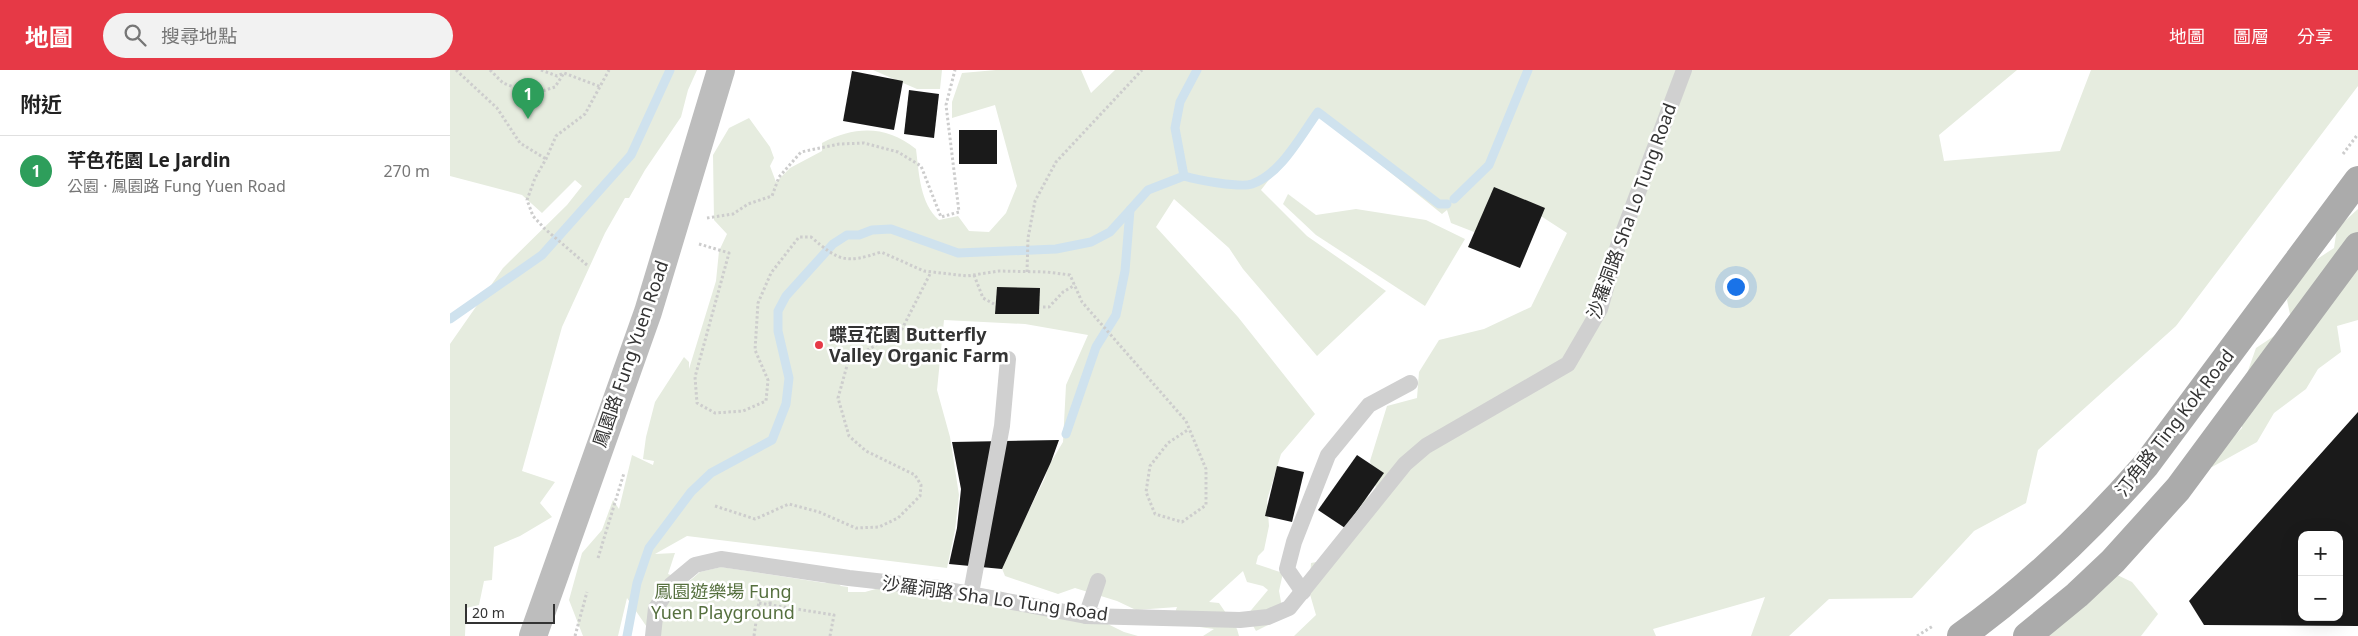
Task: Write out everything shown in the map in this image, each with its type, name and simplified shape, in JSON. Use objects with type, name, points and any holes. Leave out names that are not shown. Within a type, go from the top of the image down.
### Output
[{"type":"main road","name":"汀角路 Ting Kok Road","points":[[1961,636],[1993,614],[2043,571],[2108,508],[2146,465],[2358,180]]},
{"type":"main road","points":[[2027,636],[2077,595],[2113,560],[2172,495],[2358,246]]},
{"type":"street","name":"鳳園路 Fung Yuen Road","points":[[533,636],[648,312],[721,70]]},
{"type":"lane","name":"沙羅洞路 Sha Lo Tung Road","points":[[653,636],[656,608],[671,585],[694,566],[721,559],[849,578],[971,593],[1086,616],[1240,620],[1268,618],[1289,608],[1412,458],[1426,446],[1568,364],[1600,309],[1618,246],[1684,70]]},
{"type":"lane","points":[[971,593],[1002,426],[1008,359]]},
{"type":"lane","points":[[1303,592],[1287,569],[1294,542],[1328,454],[1369,405],[1410,383]]},
{"type":"lane","points":[[1086,616],[1098,581]]},
{"type":"path","points":[[456,70],[498,108],[520,143],[546,159]]},
{"type":"path","points":[[490,70],[502,83],[522,90],[539,92],[555,86],[564,73]]},
{"type":"path","points":[[541,70],[557,76],[564,73],[601,87]]},
{"type":"path","points":[[587,265],[545,229],[533,216],[527,200],[535,178],[556,136],[585,114],[609,70]]},
{"type":"path","points":[[704,218],[733,214],[748,204],[772,196],[779,177],[801,152],[847,144],[864,144],[898,152],[921,166],[941,217],[959,212],[946,105],[954,70]]},
{"type":"path","points":[[1027,272],[1028,238],[1035,201],[1056,162],[1142,70]]},
{"type":"path","points":[[2341,157],[2358,134]]},
{"type":"path","points":[[696,243],[729,253],[695,377],[697,403],[715,413],[743,412],[766,400],[768,380],[755,350],[758,304],[771,273],[798,237],[811,237],[826,251],[842,259],[858,260],[880,252],[924,271],[974,275],[999,271],[1070,275],[1082,302],[1186,421],[1206,469],[1206,504],[1182,522],[1155,514],[1146,492],[1150,466],[1168,443],[1189,429]]},
{"type":"path","points":[[715,506],[755,519],[789,504],[819,512],[856,528],[879,527],[898,518],[920,496],[921,485],[915,475],[866,451],[849,436],[838,398],[848,362],[902,329],[931,272]]},
{"type":"path","points":[[974,275],[983,298],[994,304]]},
{"type":"path","points":[[1043,307],[1049,307],[1063,292],[1075,285]]},
{"type":"path","points":[[754,636],[763,578]]},
{"type":"path","points":[[574,636],[587,592]]},
{"type":"path","points":[[759,603],[834,614],[830,636]]},
{"type":"path","points":[[1917,636],[1937,623]]},
{"type":"green space","points":[[450,70],[697,70],[688,90],[681,117],[645,170],[629,198],[625,198],[605,233],[562,327],[522,471],[555,482],[540,503],[552,517],[520,536],[494,547],[492,580],[484,581],[479,605],[466,608],[465,636],[450,636],[450,344],[503,268],[567,205],[582,186],[575,180],[542,213],[522,195],[450,176]]},
{"type":"green space","points":[[873,70],[942,70],[940,89],[917,89]]},
{"type":"green space","name":"鳳園遊樂場 Fung Yuen Playground","points":[[996,70],[1081,70],[1091,93],[1115,70],[2017,70],[1939,135],[1944,161],[2060,151],[2091,70],[2358,70],[2358,86],[2176,326],[2038,450],[2026,503],[1974,531],[1912,598],[1829,599],[1789,636],[1751,636],[1765,597],[1653,629],[1656,636],[1294,636],[1316,615],[1309,591],[1311,563],[1322,561],[1348,533],[1348,506],[1377,493],[1370,461],[1387,406],[1417,398],[1419,372],[1439,340],[1484,329],[1531,307],[1567,233],[1527,207],[1487,237],[1451,223],[1447,210],[1442,214],[1319,115],[1261,190],[1307,236],[1386,291],[1317,356],[1243,269],[1229,248],[1174,199],[1156,227],[1238,317],[1315,414],[1281,454],[1267,500],[1269,526],[1264,550],[1258,556],[1256,564],[1283,573],[1279,591],[1282,607],[1272,623],[1256,631],[1247,615],[1268,590],[1263,586],[1247,582],[1243,571],[1209,602],[1219,603],[1237,629],[1239,636],[1203,636],[1214,629],[1171,623],[1177,607],[1136,610],[1117,601],[1075,588],[1058,594],[1005,576],[1001,566],[1045,478],[1048,467],[1063,442],[1066,385],[1088,335],[1025,324],[944,320],[937,390],[950,437],[959,495],[955,530],[947,568],[687,536],[655,554],[675,553],[668,574],[684,580],[686,584],[700,572],[721,567],[825,583],[834,580],[841,586],[848,587],[848,592],[865,592],[915,578],[1003,592],[1030,610],[1069,605],[1124,632],[1138,636],[653,636],[627,598],[618,636],[583,636],[569,600],[582,553],[602,530],[613,500],[619,509],[632,455],[653,465],[654,461],[643,459],[646,437],[655,402],[684,357],[689,362],[689,369],[716,281],[719,251],[727,234],[714,220],[713,155],[729,128],[749,118],[770,147],[774,158],[770,166],[776,182],[790,168],[822,151],[822,143],[834,137],[858,131],[882,132],[893,136],[905,141],[916,149],[921,188],[928,206],[939,220],[958,216],[969,231],[989,232],[1006,213],[1017,186],[995,105],[952,118],[952,102],[962,73]]},
{"type":"green space","points":[[1288,194],[1316,215],[1356,209],[1426,220],[1465,239],[1425,306],[1316,235],[1283,204]]},
{"type":"green space","points":[[2358,209],[2358,320],[2337,326],[2341,352],[2318,369],[2306,389],[2274,413],[2257,442],[2212,467],[2207,462],[2242,428],[2238,399],[2256,348],[2292,324],[2287,300],[2302,269],[2334,248],[2337,228]]},
{"type":"green space","points":[[2113,573],[2132,582],[2158,614],[2141,636],[2034,636]]},
{"type":"building","points":[[852,71],[903,81],[894,130],[843,121]]},
{"type":"building","points":[[909,90],[939,94],[934,138],[904,134]]},
{"type":"building","points":[[959,130],[997,130],[997,164],[959,164]]},
{"type":"building","points":[[1494,187],[1545,208],[1520,268],[1468,247]]},
{"type":"building","points":[[997,287],[1040,288],[1039,314],[995,314]]},
{"type":"building","points":[[2358,412],[2358,626],[2204,625],[2189,601]]},
{"type":"building","points":[[1059,440],[1051,462],[1002,569],[949,564],[957,528],[961,489],[952,442]]},
{"type":"building","points":[[1357,455],[1384,473],[1345,528],[1318,510]]},
{"type":"building","points":[[1277,466],[1304,472],[1292,522],[1265,516]]},
{"type":"waterway","points":[[450,319],[542,255],[631,155],[670,70]]},
{"type":"waterway","points":[[1066,434],[1096,347],[1116,315],[1125,271],[1130,210],[1148,190],[1184,176],[1175,128],[1180,102],[1197,70]]},
{"type":"waterway","points":[[1454,199],[1489,165],[1528,70]]},
{"type":"waterway","points":[[1184,176],[1229,184],[1252,184],[1272,172],[1281,163],[1318,112],[1439,204],[1447,204]]},
{"type":"waterway","points":[[627,636],[637,583],[649,548],[691,492],[711,473],[772,440],[786,404],[789,378],[778,331],[778,311],[786,296],[833,244],[847,235],[859,235],[872,230],[891,229],[958,253],[1056,249],[1091,242],[1110,232],[1130,210]]},
{"type":"place","name":"芊色花園 Le Jardin","points":[[528,119]]},
{"type":"place","name":"蝶豆花園 Butterfly Valley Organic Farm","points":[[819,345]]}]
